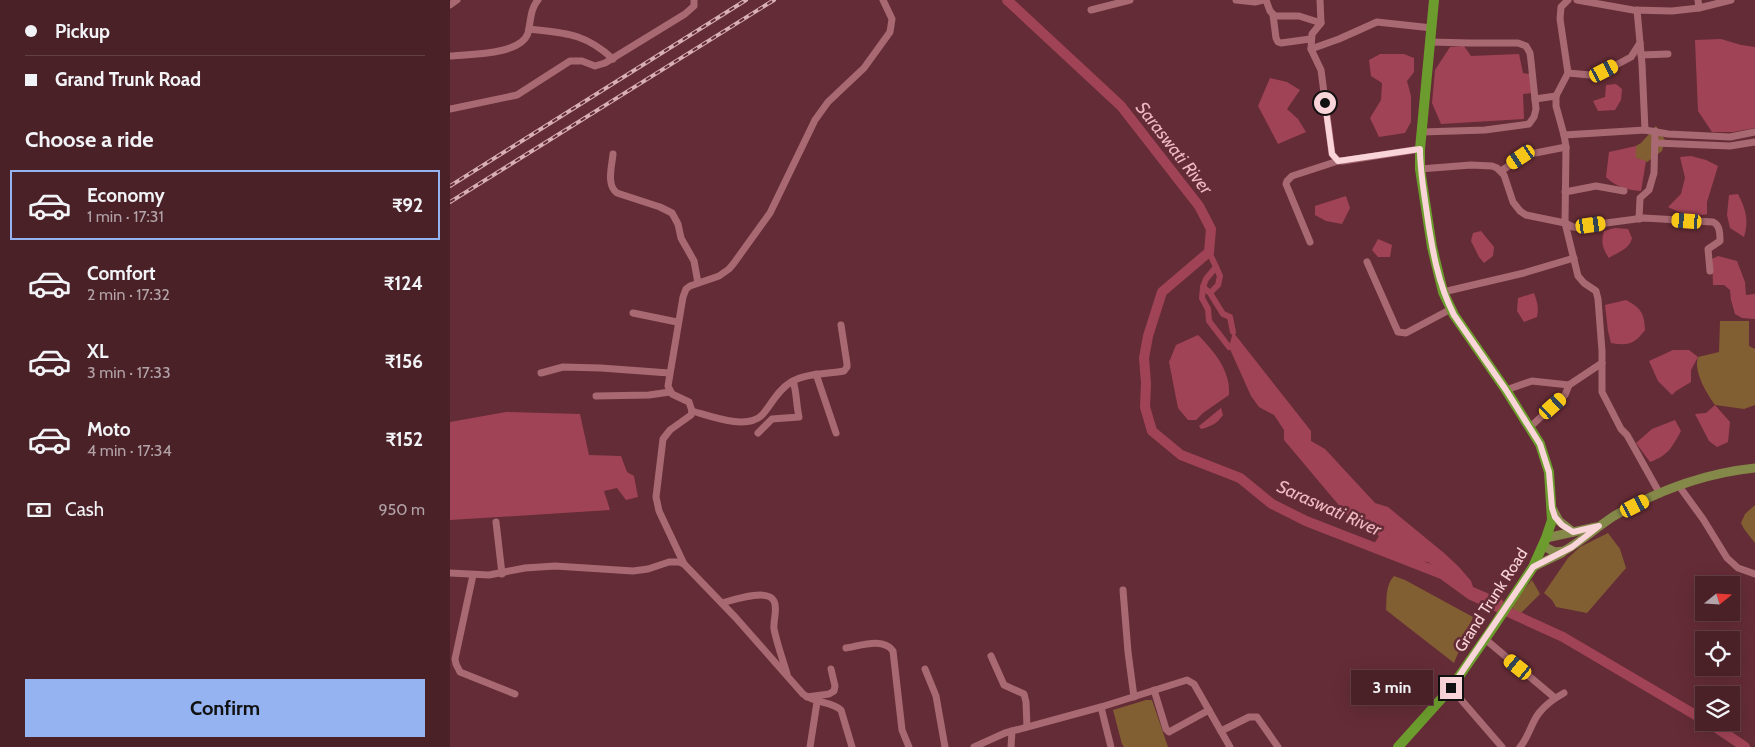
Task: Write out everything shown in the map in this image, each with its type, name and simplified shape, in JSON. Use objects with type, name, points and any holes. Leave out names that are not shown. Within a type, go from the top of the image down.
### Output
[{"type":"highway","name":"Grand Trunk Road","points":[[1398,747],[1451,688],[1492,629],[1533,567],[1552,520],[1549,472],[1540,444],[1451,309],[1444,292],[1432,248],[1420,169],[1420,149],[1434,0]]},
{"type":"main road","points":[[1533,567],[1564,551],[1616,515],[1660,494],[1713,476],[1755,468]]},
{"type":"main road","points":[[1552,508],[1558,521],[1573,532]]},
{"type":"main road","points":[[1564,551],[1555,552],[1544,542],[1573,532],[1599,526]]},
{"type":"street","points":[[450,5],[457,0]]},
{"type":"street","points":[[450,56],[509,49],[523,42],[529,29],[533,4],[538,0]]},
{"type":"street","points":[[450,109],[516,95],[570,61],[582,61],[600,66],[685,14],[694,6],[694,0]]},
{"type":"street","points":[[670,392],[668,386],[669,373],[684,292],[690,286],[719,276],[729,269],[770,213],[815,120],[824,106],[864,68],[890,32],[892,19],[883,0]]},
{"type":"street","points":[[1091,10],[1129,0]]},
{"type":"street","points":[[1236,0],[1255,2],[1265,0],[1273,15],[1276,38],[1279,42],[1310,39]]},
{"type":"street","points":[[1320,0],[1321,23],[1310,39],[1311,49],[1321,70],[1328,135],[1332,154],[1338,161]]},
{"type":"street","points":[[1577,0],[1637,10],[1672,11],[1698,4],[1730,0]]},
{"type":"street","points":[[1566,1],[1560,7],[1560,19],[1568,73],[1556,96],[1557,114],[1566,147],[1565,223],[1578,276],[1584,283],[1596,291],[1598,299],[1602,392],[1620,429],[1627,436],[1660,494]]},
{"type":"street","points":[[1637,10],[1645,130]]},
{"type":"street","points":[[1273,15],[1299,16],[1321,23]]},
{"type":"street","points":[[1311,49],[1339,40],[1377,22],[1432,28]]},
{"type":"street","points":[[529,29],[580,37],[596,44],[612,59]]},
{"type":"street","points":[[1422,132],[1485,130],[1529,124],[1534,117],[1536,109],[1530,53],[1526,46],[1518,43],[1430,42]]},
{"type":"street","points":[[1568,73],[1590,75],[1604,71],[1632,57],[1640,43]]},
{"type":"street","points":[[1641,55],[1668,54]]},
{"type":"street","points":[[1535,99],[1556,96]]},
{"type":"street","points":[[1564,135],[1645,130],[1668,134],[1730,137],[1755,132]]},
{"type":"street","points":[[1640,219],[1640,198],[1649,190],[1654,174],[1655,131]]},
{"type":"street","points":[[1655,143],[1730,146],[1755,142]]},
{"type":"street","points":[[1500,171],[1525,154],[1566,147]]},
{"type":"street","points":[[1310,242],[1286,184],[1292,176],[1338,161],[1420,149]]},
{"type":"street","points":[[613,154],[612,189],[617,193],[660,207],[672,213],[678,224],[683,242],[693,258],[698,283]]},
{"type":"street","points":[[1420,169],[1486,164],[1500,171],[1507,181],[1513,202],[1520,211],[1537,218],[1565,223],[1573,227],[1581,228],[1640,219],[1713,222],[1717,224],[1720,241],[1708,249],[1710,271]]},
{"type":"street","points":[[1565,192],[1596,186],[1624,192]]},
{"type":"street","points":[[1444,292],[1524,273],[1574,258]]},
{"type":"street","points":[[1368,262],[1394,325],[1400,333],[1406,334],[1451,309]]},
{"type":"street","points":[[634,313],[677,322]]},
{"type":"street","points":[[692,411],[733,422],[755,419],[761,416],[776,395],[793,381],[816,374],[842,371],[848,366],[840,325]]},
{"type":"street","points":[[1506,390],[1532,381],[1568,384],[1602,363]]},
{"type":"street","points":[[541,373],[563,367],[669,373]]},
{"type":"street","points":[[816,374],[836,433]]},
{"type":"street","points":[[758,433],[772,419],[799,417],[796,405],[797,395],[793,381]]},
{"type":"street","points":[[1530,427],[1565,396],[1568,384]]},
{"type":"street","points":[[596,396],[649,395],[670,392],[689,402],[692,411]]},
{"type":"street","points":[[692,411],[670,430],[663,439],[656,497],[659,511],[684,564],[807,697],[817,702],[836,706],[841,710],[852,747]]},
{"type":"street","points":[[1679,486],[1704,520],[1728,558],[1738,568],[1755,574]]},
{"type":"street","points":[[496,522],[502,574]]},
{"type":"street","points":[[450,573],[474,575],[502,574],[518,569],[541,566],[634,571],[648,569],[669,562],[684,564]]},
{"type":"street","points":[[474,575],[455,659],[456,664],[460,672],[515,694]]},
{"type":"street","points":[[1123,590],[1134,696]]},
{"type":"street","points":[[722,603],[753,596],[767,596],[772,599],[775,606],[774,629],[788,677]]},
{"type":"street","points":[[1485,639],[1555,698]]},
{"type":"street","points":[[846,648],[884,644],[893,651],[902,730],[909,747]]},
{"type":"street","points":[[991,656],[1002,684],[1024,694],[1027,727]]},
{"type":"street","points":[[807,697],[829,694],[834,691],[835,686],[831,669]]},
{"type":"street","points":[[925,669],[936,696],[945,747]]},
{"type":"street","points":[[974,747],[996,736],[1101,708],[1183,680],[1191,681],[1230,747]]},
{"type":"street","points":[[1451,688],[1502,747]]},
{"type":"street","points":[[1154,690],[1166,729],[1169,732],[1209,710]]},
{"type":"street","points":[[1520,747],[1529,735],[1540,711],[1564,693]]},
{"type":"street","points":[[810,747],[817,702]]},
{"type":"street","points":[[1101,708],[1111,747]]},
{"type":"street","points":[[1222,731],[1249,717],[1257,717],[1278,747]]},
{"type":"street","points":[[1011,747],[1012,731]]},
{"type":"shaded area","points":[[1721,39],[1755,47],[1755,128],[1733,132],[1712,132],[1698,111],[1695,40]]},
{"type":"shaded area","points":[[1464,46],[1471,56],[1519,54],[1523,73],[1529,74],[1532,93],[1523,94],[1524,119],[1441,124],[1432,103],[1435,70],[1450,47]]},
{"type":"shaded area","points":[[1380,54],[1404,54],[1414,58],[1414,72],[1407,81],[1411,96],[1411,122],[1405,133],[1379,137],[1370,118],[1381,100],[1382,83],[1371,76],[1369,60]]},
{"type":"shaded area","points":[[1270,78],[1287,82],[1300,90],[1287,109],[1298,119],[1306,132],[1278,144],[1258,106]]},
{"type":"shaded area","points":[[1616,84],[1622,89],[1621,100],[1615,110],[1598,111],[1593,101],[1605,97],[1606,85]]},
{"type":"shaded area","points":[[1656,126],[1665,140],[1662,151],[1647,162],[1636,158],[1636,146]]},
{"type":"shaded area","points":[[1636,146],[1636,158],[1646,161],[1641,191],[1622,187],[1606,177],[1609,152]]},
{"type":"shaded area","points":[[1691,156],[1718,166],[1707,202],[1707,214],[1691,215],[1668,207],[1681,194],[1685,178],[1680,157]]},
{"type":"shaded area","points":[[1738,194],[1746,215],[1744,237],[1730,228],[1727,215],[1729,195]]},
{"type":"shaded area","points":[[1346,196],[1350,208],[1342,224],[1326,221],[1315,215],[1315,206]]},
{"type":"shaded area","points":[[1615,228],[1628,229],[1632,238],[1626,248],[1609,258],[1602,242],[1603,235],[1604,231]]},
{"type":"shaded area","points":[[1481,231],[1494,247],[1493,256],[1484,263],[1471,241],[1473,233]]},
{"type":"shaded area","points":[[1378,239],[1392,245],[1390,257],[1378,257],[1372,250]]},
{"type":"shaded area","points":[[1718,256],[1737,261],[1745,282],[1746,295],[1755,294],[1755,319],[1742,318],[1735,314],[1730,290],[1724,285],[1713,285],[1712,259]]},
{"type":"shaded area","points":[[1534,293],[1538,311],[1537,317],[1524,322],[1517,311],[1518,298]]},
{"type":"shaded area","points":[[1626,300],[1641,312],[1645,330],[1631,343],[1611,343],[1605,305]]},
{"type":"shaded area","points":[[1720,321],[1749,321],[1749,346],[1755,349],[1755,405],[1744,409],[1715,405],[1705,389],[1697,369],[1698,357],[1719,352]]},
{"type":"shaded area","points":[[1233,332],[1311,431],[1311,441],[1325,449],[1375,503],[1388,507],[1444,553],[1471,581],[1473,587],[1501,599],[1504,602],[1500,609],[1471,595],[1428,562],[1406,560],[1372,547],[1379,536],[1361,522],[1353,522],[1284,440],[1284,430],[1274,415],[1259,407],[1251,396],[1229,347]]},
{"type":"shaded area","points":[[1198,335],[1220,362],[1227,378],[1229,395],[1196,420],[1188,420],[1178,408],[1169,362],[1176,345]]},
{"type":"shaded area","points":[[1673,350],[1689,350],[1698,357],[1691,370],[1691,382],[1672,395],[1658,381],[1649,361]]},
{"type":"shaded area","points":[[1715,405],[1730,422],[1728,442],[1717,447],[1709,441],[1695,414],[1706,413]]},
{"type":"shaded area","points":[[1221,408],[1223,415],[1219,420],[1211,426],[1201,429],[1199,426]]},
{"type":"shaded area","points":[[506,412],[580,414],[589,455],[621,456],[627,472],[634,476],[638,497],[626,500],[617,488],[604,491],[610,510],[450,520],[450,422]]},
{"type":"shaded area","points":[[1675,420],[1681,431],[1675,442],[1666,453],[1650,462],[1636,443],[1652,429]]},
{"type":"shaded area","points":[[1755,505],[1755,543],[1741,523],[1745,514]]},
{"type":"shaded area","points":[[1608,533],[1620,549],[1626,568],[1587,613],[1556,607],[1552,600],[1544,593],[1568,558],[1580,547]]},
{"type":"shaded area","points":[[1394,576],[1405,580],[1473,617],[1454,663],[1386,610],[1388,588]]},
{"type":"shaded area","points":[[1532,580],[1540,594],[1517,617],[1511,605]]},
{"type":"shaded area","points":[[1152,700],[1168,747],[1124,747],[1113,710]]},
{"type":"waterway","name":"Saraswati River","points":[[1007,0],[1121,106],[1199,206],[1211,229],[1209,252],[1162,292],[1148,336],[1144,358],[1145,407],[1152,431],[1181,455],[1240,478],[1272,504],[1306,521],[1442,574],[1471,595],[1563,637],[1695,715]]},
{"type":"waterway","points":[[1209,252],[1216,267],[1206,279],[1202,298],[1208,309],[1209,321],[1229,347]]},
{"type":"waterway","points":[[1210,293],[1218,285],[1220,276],[1216,267]]},
{"type":"waterway","points":[[1203,287],[1210,293],[1223,314],[1230,317],[1233,332]]},
{"type":"waterway","name":"Saraswati River","points":[[1721,731],[1745,747]]},
{"type":"railway","points":[[450,186],[746,0]]},
{"type":"railway","points":[[450,202],[774,0]]},
{"type":"route","points":[[1325,103],[1332,154],[1338,161],[1420,149],[1420,169],[1432,248],[1448,303],[1454,315],[1506,390],[1540,444],[1549,472],[1552,508],[1555,517],[1562,525],[1573,532],[1599,526],[1572,547],[1533,567],[1451,688]]}]
